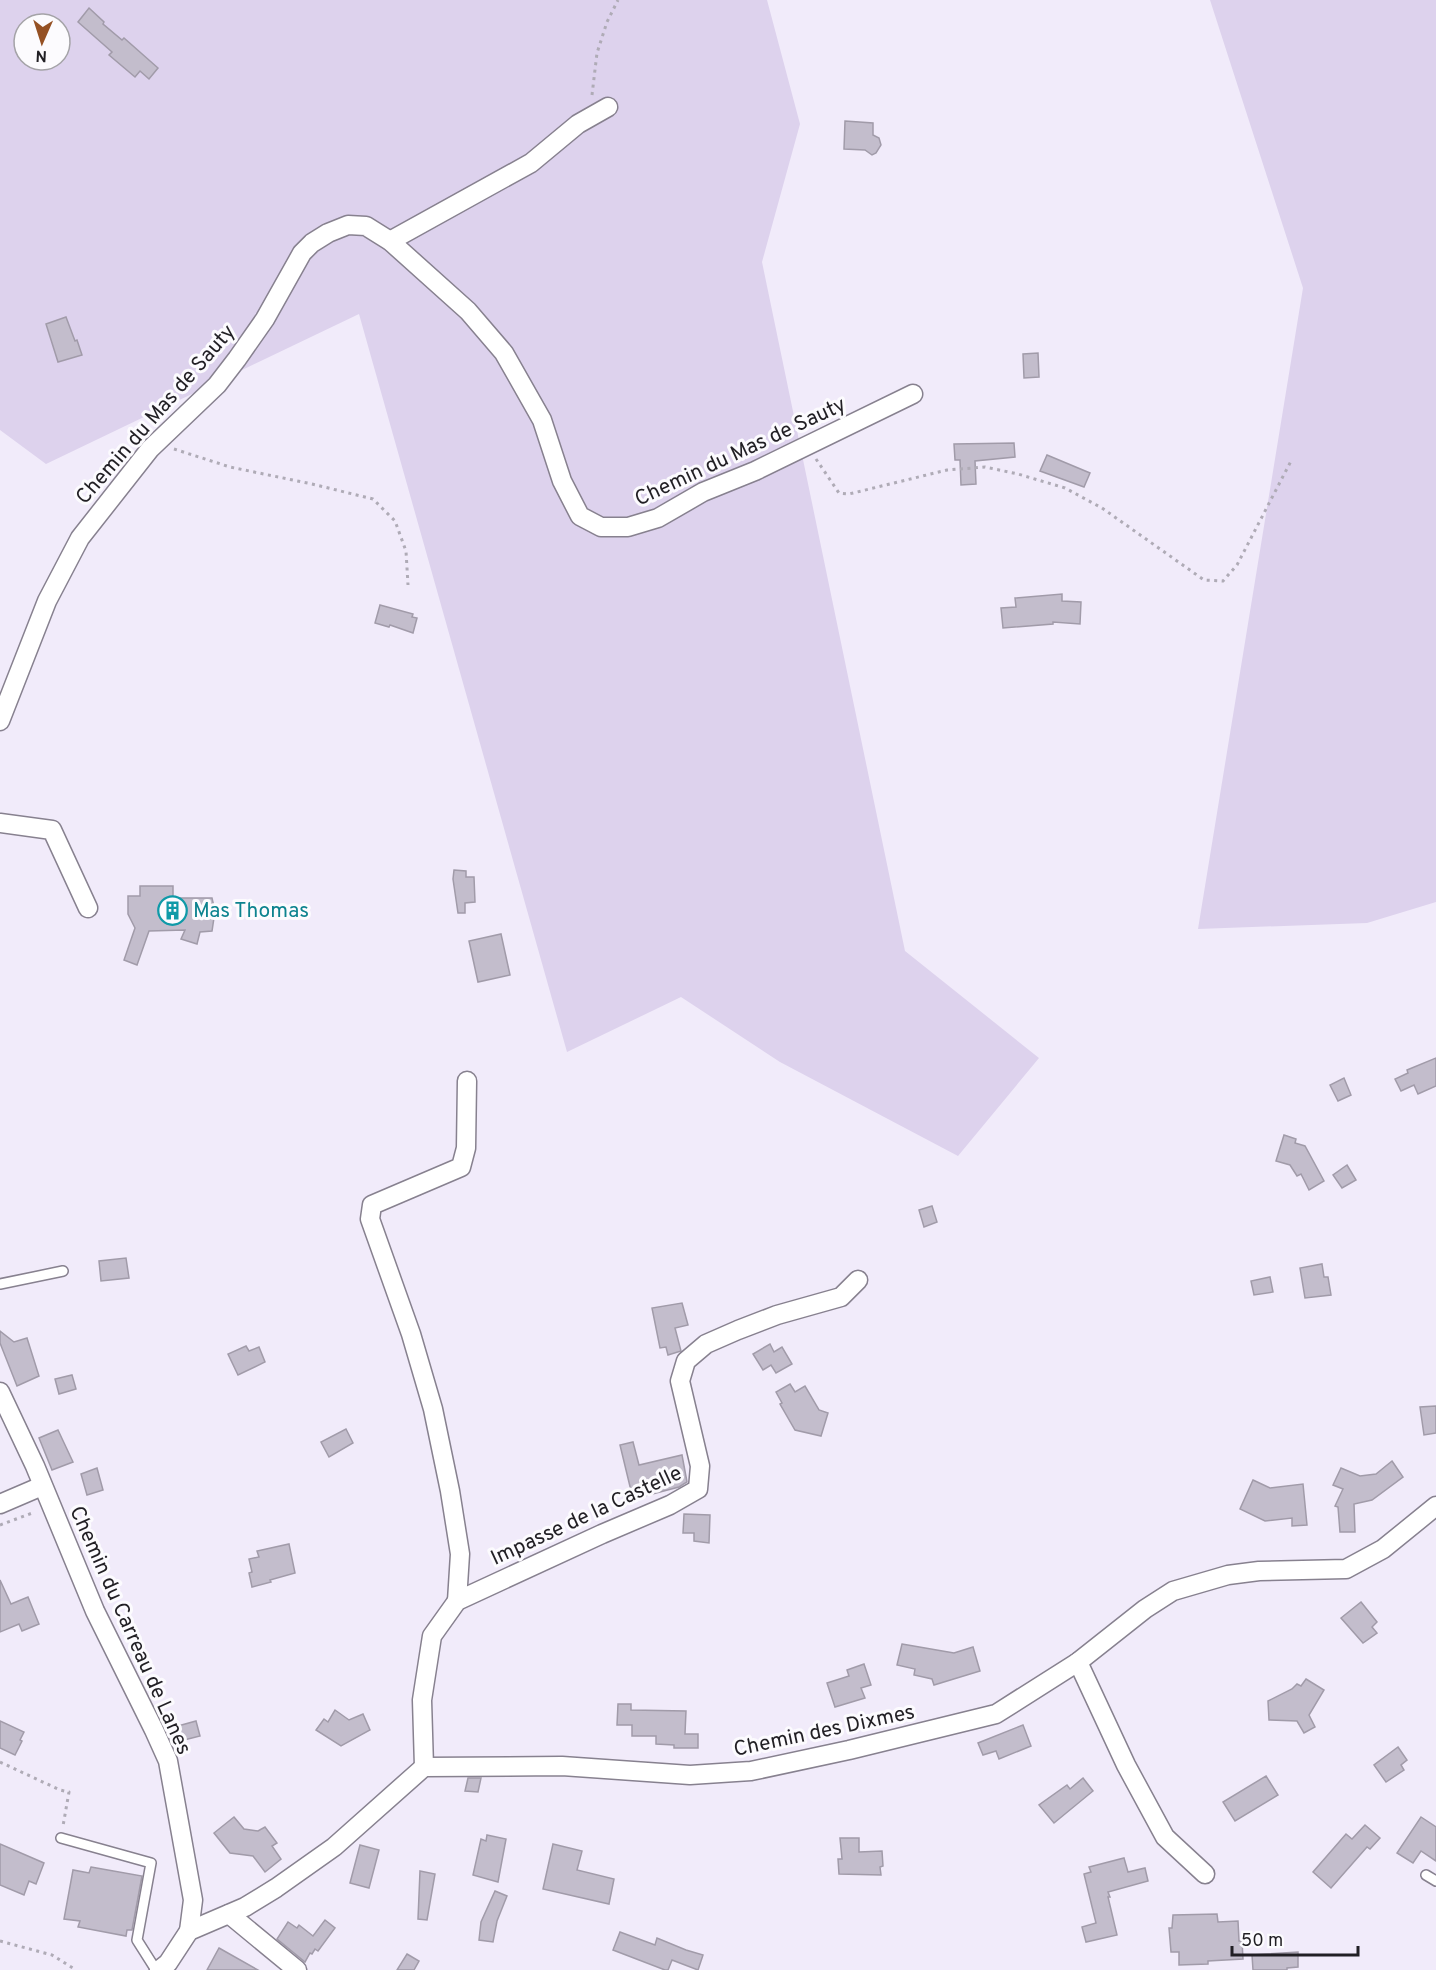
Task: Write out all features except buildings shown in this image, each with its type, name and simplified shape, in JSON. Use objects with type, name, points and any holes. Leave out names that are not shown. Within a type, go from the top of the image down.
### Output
[{"type":"street","points":[[390,241],[531,163],[578,124],[608,107]]},
{"type":"street","name":"Chemin du Mas de Sauty","points":[[0,722],[47,601],[80,538],[150,448],[217,385],[265,319],[297,261],[312,243],[348,225],[366,226],[390,241],[468,312],[504,353],[542,420],[562,481],[580,516],[602,527],[628,527],[658,518],[703,492],[755,471],[914,394]]},
{"type":"street","points":[[0,823],[52,830],[88,908]]},
{"type":"street","points":[[457,1601],[460,1554],[433,1409],[411,1334],[370,1219],[372,1205],[461,1167],[466,1148],[466,1081]]},
{"type":"street","name":"Impasse de la Castelle","points":[[424,1767],[422,1700],[432,1636],[457,1601],[670,1505],[698,1490],[700,1466],[680,1381],[686,1361],[706,1344],[738,1330],[777,1315],[841,1297],[858,1280]]},
{"type":"street","name":"Chemin du Carreau de Lanes","points":[[0,1392],[35,1466],[95,1611],[168,1761],[193,1900],[189,1931]]},
{"type":"street","points":[[0,1504],[42,1486]]},
{"type":"street","name":"Chemin des Dixmes","points":[[424,1767],[562,1766],[690,1775],[751,1772],[996,1713],[1078,1662],[1145,1609],[1173,1591],[1238,1574],[1346,1569],[1383,1549],[1436,1506]]},
{"type":"street","points":[[1078,1662],[1126,1765],[1165,1837],[1205,1874]]},
{"type":"street","points":[[157,1970],[168,1964],[189,1931],[229,1914],[276,1888],[334,1847],[424,1767]]},
{"type":"street","points":[[229,1914],[297,1970]]},
{"type":"lane","points":[[0,1284],[63,1271]]},
{"type":"lane","points":[[61,1838],[151,1863],[137,1940],[157,1970]]},
{"type":"lane","points":[[1426,1875],[1436,1881]]},
{"type":"path","points":[[578,124],[591,101],[597,53],[607,22],[618,0]]},
{"type":"path","points":[[161,439],[177,451],[230,467],[312,483],[373,499],[395,521],[406,551],[408,585]]},
{"type":"path","points":[[806,445],[839,493],[849,494],[947,470],[985,467],[1065,488],[1102,508],[1204,580],[1222,581],[1237,565],[1291,461]]},
{"type":"path","points":[[0,1525],[38,1511],[39,1513]]},
{"type":"path","points":[[0,1762],[69,1792],[61,1838]]},
{"type":"path","points":[[0,1941],[52,1955],[76,1970]]},
{"type":"shaded area","points":[[0,0],[767,0],[800,124],[762,262],[905,951],[1039,1058],[958,1156],[780,1062],[681,997],[567,1052],[359,314],[46,464],[0,430]]},
{"type":"shaded area","points":[[1210,0],[1436,0],[1436,902],[1367,923],[1198,929],[1303,288]]},
{"type":"place","name":"Mas Thomas","points":[[172,910]]}]
